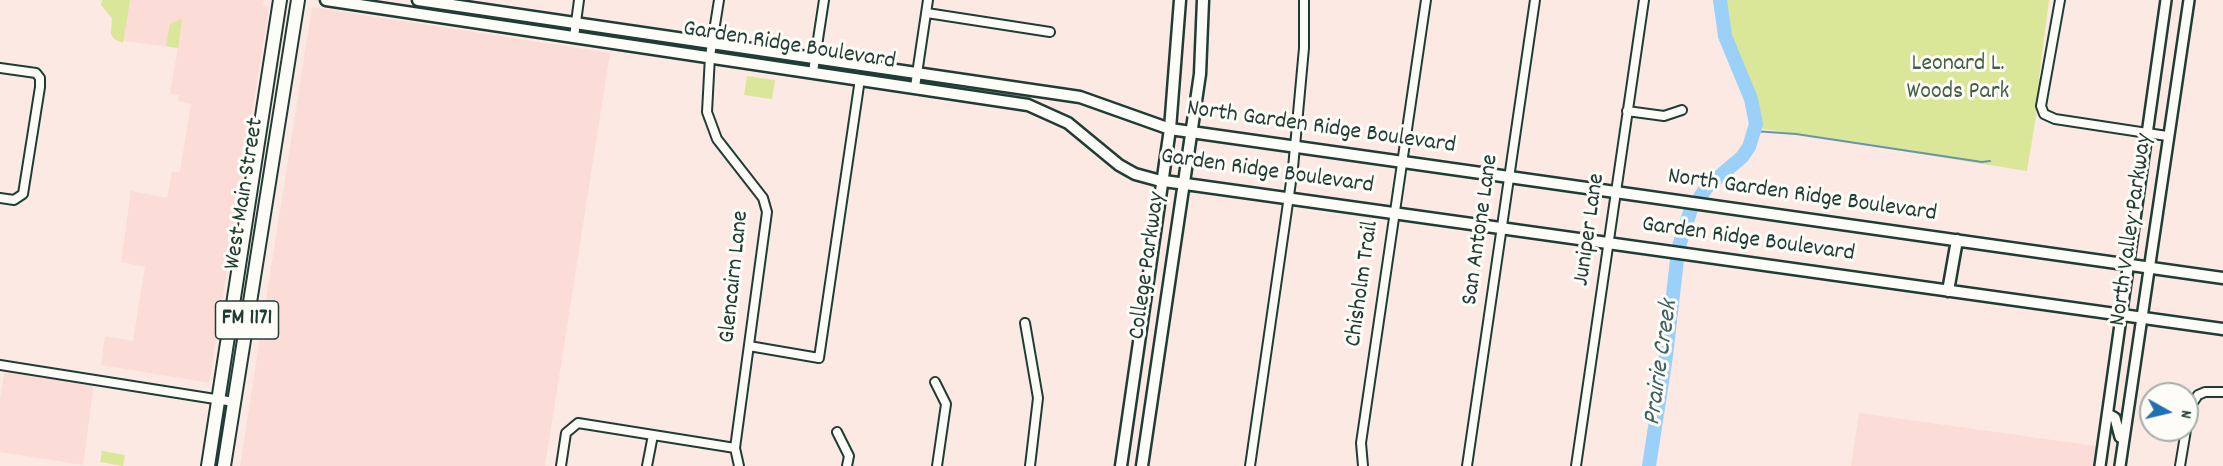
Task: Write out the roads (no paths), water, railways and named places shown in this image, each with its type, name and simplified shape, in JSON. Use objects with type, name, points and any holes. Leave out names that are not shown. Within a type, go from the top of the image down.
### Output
[{"type":"main road","name":"West Main Street","points":[[208,466],[280,0]]},
{"type":"main road","name":"West Main Street","points":[[224,466],[298,0]]},
{"type":"main road","name":"Garden Ridge Boulevard","points":[[326,0],[915,87],[1037,108],[1068,123],[1119,165],[1135,174],[1163,180],[2223,329]]},
{"type":"main road","name":"North Garden Ridge Boulevard","points":[[418,0],[1080,97],[1170,129],[2223,278]]},
{"type":"main road","name":"College Parkway","points":[[1121,466],[1170,129],[1180,0]]},
{"type":"main road","name":"College Parkway","points":[[1142,466],[1182,183],[1200,74],[1203,0]]},
{"type":"main road","points":[[485,24],[487,10]]},
{"type":"main road","points":[[250,194],[267,196]]},
{"type":"main road","points":[[1948,291],[1957,240]]},
{"type":"street","points":[[574,37],[579,0]]},
{"type":"street","name":"Glencairn Lane","points":[[719,0],[710,56],[707,112],[717,139],[763,198],[767,212],[735,448],[739,466]]},
{"type":"street","points":[[813,72],[824,0]]},
{"type":"street","points":[[915,87],[919,73],[928,0]]},
{"type":"street","points":[[1250,466],[1295,147],[1304,48],[1304,0]]},
{"type":"street","name":"Chisholm Trail","points":[[1363,466],[1361,443],[1426,0]]},
{"type":"street","name":"San Antone Lane","points":[[1467,466],[1535,0]]},
{"type":"street","name":"Juniper Lane","points":[[1576,466],[1644,0]]},
{"type":"street","points":[[2060,0],[2042,106],[2044,114],[2055,119],[2167,136]]},
{"type":"street","name":"North Valley Parkway","points":[[2100,466],[2166,0]]},
{"type":"street","name":"North Valley Parkway","points":[[2120,466],[2140,318],[2189,0]]},
{"type":"street","points":[[927,13],[1050,33]]},
{"type":"street","points":[[0,68],[36,73],[40,78],[23,194],[14,200],[0,198]]},
{"type":"street","points":[[749,346],[819,358],[860,79]]},
{"type":"street","points":[[1627,111],[1664,116],[1682,110]]},
{"type":"street","points":[[1025,323],[1038,398],[1030,466]]},
{"type":"street","points":[[0,365],[234,402]]},
{"type":"street","points":[[935,382],[946,404],[937,466]]},
{"type":"street","points":[[2199,395],[2205,392],[2223,392]]},
{"type":"street","points":[[2108,414],[2115,418],[2120,427],[2122,451]]},
{"type":"street","points":[[561,466],[566,434],[571,426],[578,423],[735,448]]},
{"type":"street","points":[[837,432],[849,456],[847,466]]},
{"type":"street","points":[[647,466],[653,435]]},
{"type":"street","points":[[2180,466],[2184,442]]},
{"type":"waterway","name":"Prairie Creek","points":[[1700,197],[1707,187],[1742,157],[1749,147],[1756,124],[1751,99],[1725,36],[1720,0]]},
{"type":"waterway","points":[[1754,131],[1796,134],[1982,162],[1990,161]]},
{"type":"waterway","name":"Prairie Creek","points":[[1679,246],[1691,209]]},
{"type":"waterway","name":"Prairie Creek","points":[[1649,466],[1666,356],[1677,260]]},
{"type":"park label","name":"Leonard L. Woods Park","points":[[1958,80]]}]
